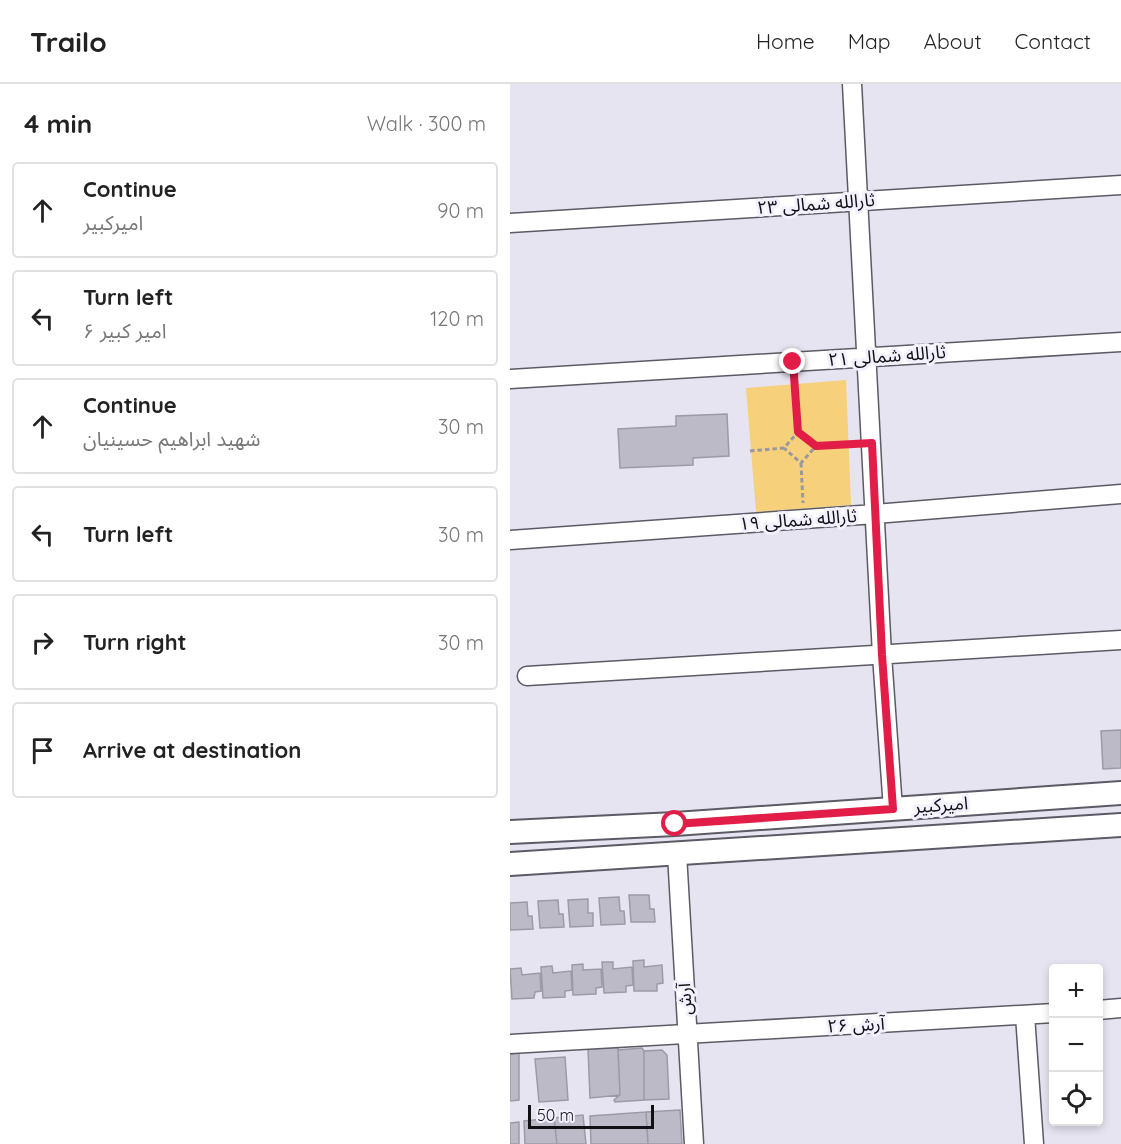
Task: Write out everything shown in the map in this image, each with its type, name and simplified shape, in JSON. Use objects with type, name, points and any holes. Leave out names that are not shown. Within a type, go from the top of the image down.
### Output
[{"type":"street","points":[[852,84],[882,655],[893,809]]},
{"type":"street","name":"ثارالله شمالی ۲۳","points":[[510,223],[1121,185]]},
{"type":"street","name":"ثارالله شمالی ۲۱","points":[[510,379],[1121,342]]},
{"type":"street","name":"ثارالله شمالی ۱۹","points":[[510,540],[1121,494]]},
{"type":"street","points":[[527,676],[1121,640]]},
{"type":"street","name":"امیرکبیر","points":[[510,832],[675,824],[1121,793]]},
{"type":"street","name":"امیرکبیر","points":[[510,864],[1121,825]]},
{"type":"street","name":"آرش","points":[[677,854],[694,1144]]},
{"type":"street","points":[[1103,1010],[1121,1008]]},
{"type":"street","name":"آرش ۲۶","points":[[510,1044],[1049,1013]]},
{"type":"street","points":[[1024,1015],[1034,1144]]},
{"type":"path","points":[[750,451],[784,448],[798,432],[793,362]]},
{"type":"path","points":[[798,432],[816,446],[872,443]]},
{"type":"path","points":[[804,519],[801,463],[816,446]]},
{"type":"path","points":[[784,448],[801,463]]},
{"type":"shaded area","points":[[846,380],[851,505],[756,512],[746,388]]},
{"type":"building","points":[[727,414],[729,456],[693,458],[693,465],[620,468],[618,429],[676,426],[676,416]]},
{"type":"building","points":[[1121,730],[1121,768],[1103,769],[1101,731]]},
{"type":"building","points":[[629,895],[649,895],[650,909],[654,909],[655,922],[631,922]]},
{"type":"building","points":[[619,897],[620,911],[624,911],[625,924],[601,925],[599,898]]},
{"type":"building","points":[[588,899],[588,913],[593,913],[593,926],[570,927],[568,900]]},
{"type":"building","points":[[558,900],[559,914],[563,914],[564,927],[540,928],[538,901]]},
{"type":"building","points":[[527,902],[528,916],[532,916],[533,929],[510,930],[510,903]]},
{"type":"building","points":[[644,960],[644,967],[662,965],[663,983],[657,984],[657,991],[634,991],[633,961]]},
{"type":"building","points":[[602,962],[613,962],[613,969],[632,967],[633,985],[626,986],[626,992],[604,993]]},
{"type":"building","points":[[583,964],[583,970],[601,969],[602,987],[596,988],[596,994],[573,995],[572,965]]},
{"type":"building","points":[[552,966],[553,973],[571,971],[572,990],[565,991],[565,997],[543,998],[541,967]]},
{"type":"building","points":[[521,968],[522,975],[540,973],[541,991],[535,992],[534,998],[512,999],[510,969]]},
{"type":"building","points":[[618,1047],[620,1095],[590,1098],[588,1049]]},
{"type":"building","points":[[642,1048],[644,1051],[644,1100],[615,1102],[614,1100],[620,1095],[618,1050]]},
{"type":"building","points":[[662,1050],[667,1055],[669,1099],[644,1100],[644,1051]]},
{"type":"building","points":[[519,1053],[519,1100],[510,1101],[510,1054]]},
{"type":"building","points":[[565,1057],[568,1100],[539,1102],[535,1059]]},
{"type":"building","points":[[680,1110],[682,1144],[648,1144],[646,1112]]},
{"type":"building","points":[[646,1112],[648,1144],[591,1144],[590,1116]]},
{"type":"building","points":[[583,1115],[586,1144],[557,1144],[554,1118]]},
{"type":"building","points":[[554,1118],[557,1144],[525,1144],[524,1121]]},
{"type":"building","points":[[519,1122],[519,1144],[510,1144],[510,1123]]},
{"type":"route","points":[[675,824],[893,809],[882,655],[872,443],[816,446],[798,432],[793,362]]}]
